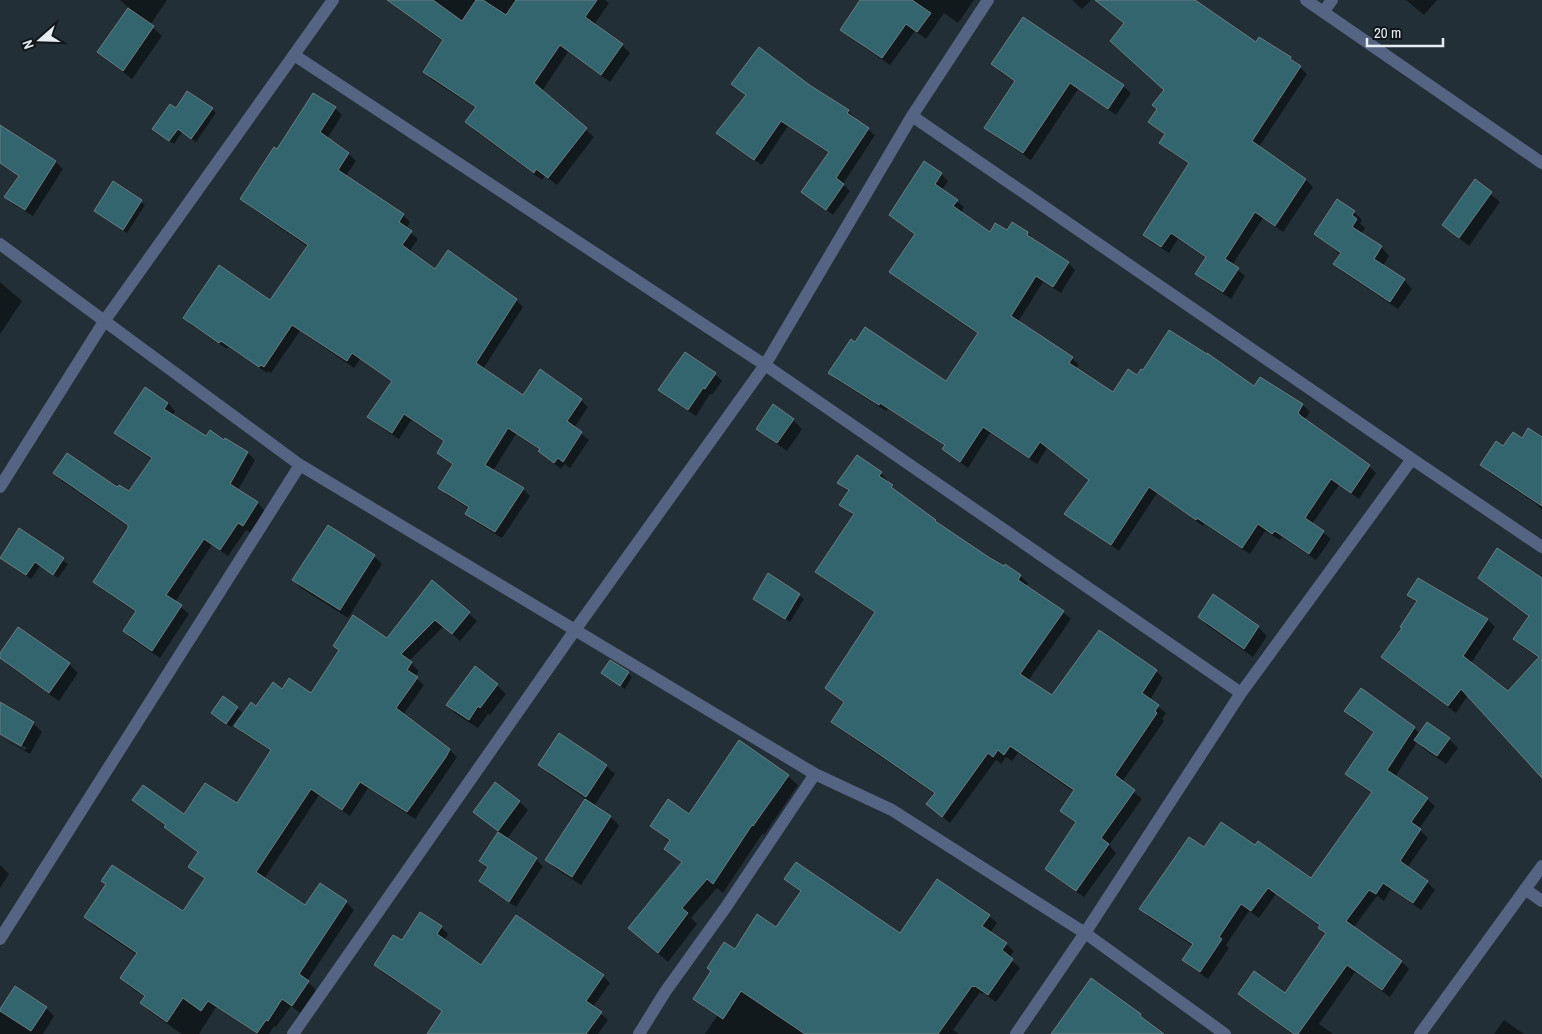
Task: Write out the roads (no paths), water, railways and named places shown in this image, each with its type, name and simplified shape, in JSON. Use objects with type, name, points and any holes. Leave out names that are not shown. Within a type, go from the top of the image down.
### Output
[{"type":"street","points":[[0,487],[104,320],[333,0]]},
{"type":"street","points":[[293,1034],[575,630],[765,365],[912,116],[988,0]]},
{"type":"street","points":[[1306,0],[1542,163]]},
{"type":"street","points":[[1324,12],[1332,0]]},
{"type":"street","points":[[294,55],[765,365],[1241,693]]},
{"type":"street","points":[[912,116],[1412,460],[1542,547]]},
{"type":"street","points":[[0,244],[300,465],[815,774],[892,810],[1085,933],[1225,1034]]},
{"type":"street","points":[[1016,1034],[1085,933],[1241,693],[1412,460]]},
{"type":"street","points":[[0,939],[300,465]]},
{"type":"street","points":[[639,1034],[665,992],[726,907],[815,774]]},
{"type":"street","points":[[1420,1034],[1542,866]]},
{"type":"street","points":[[1525,889],[1542,901]]}]
